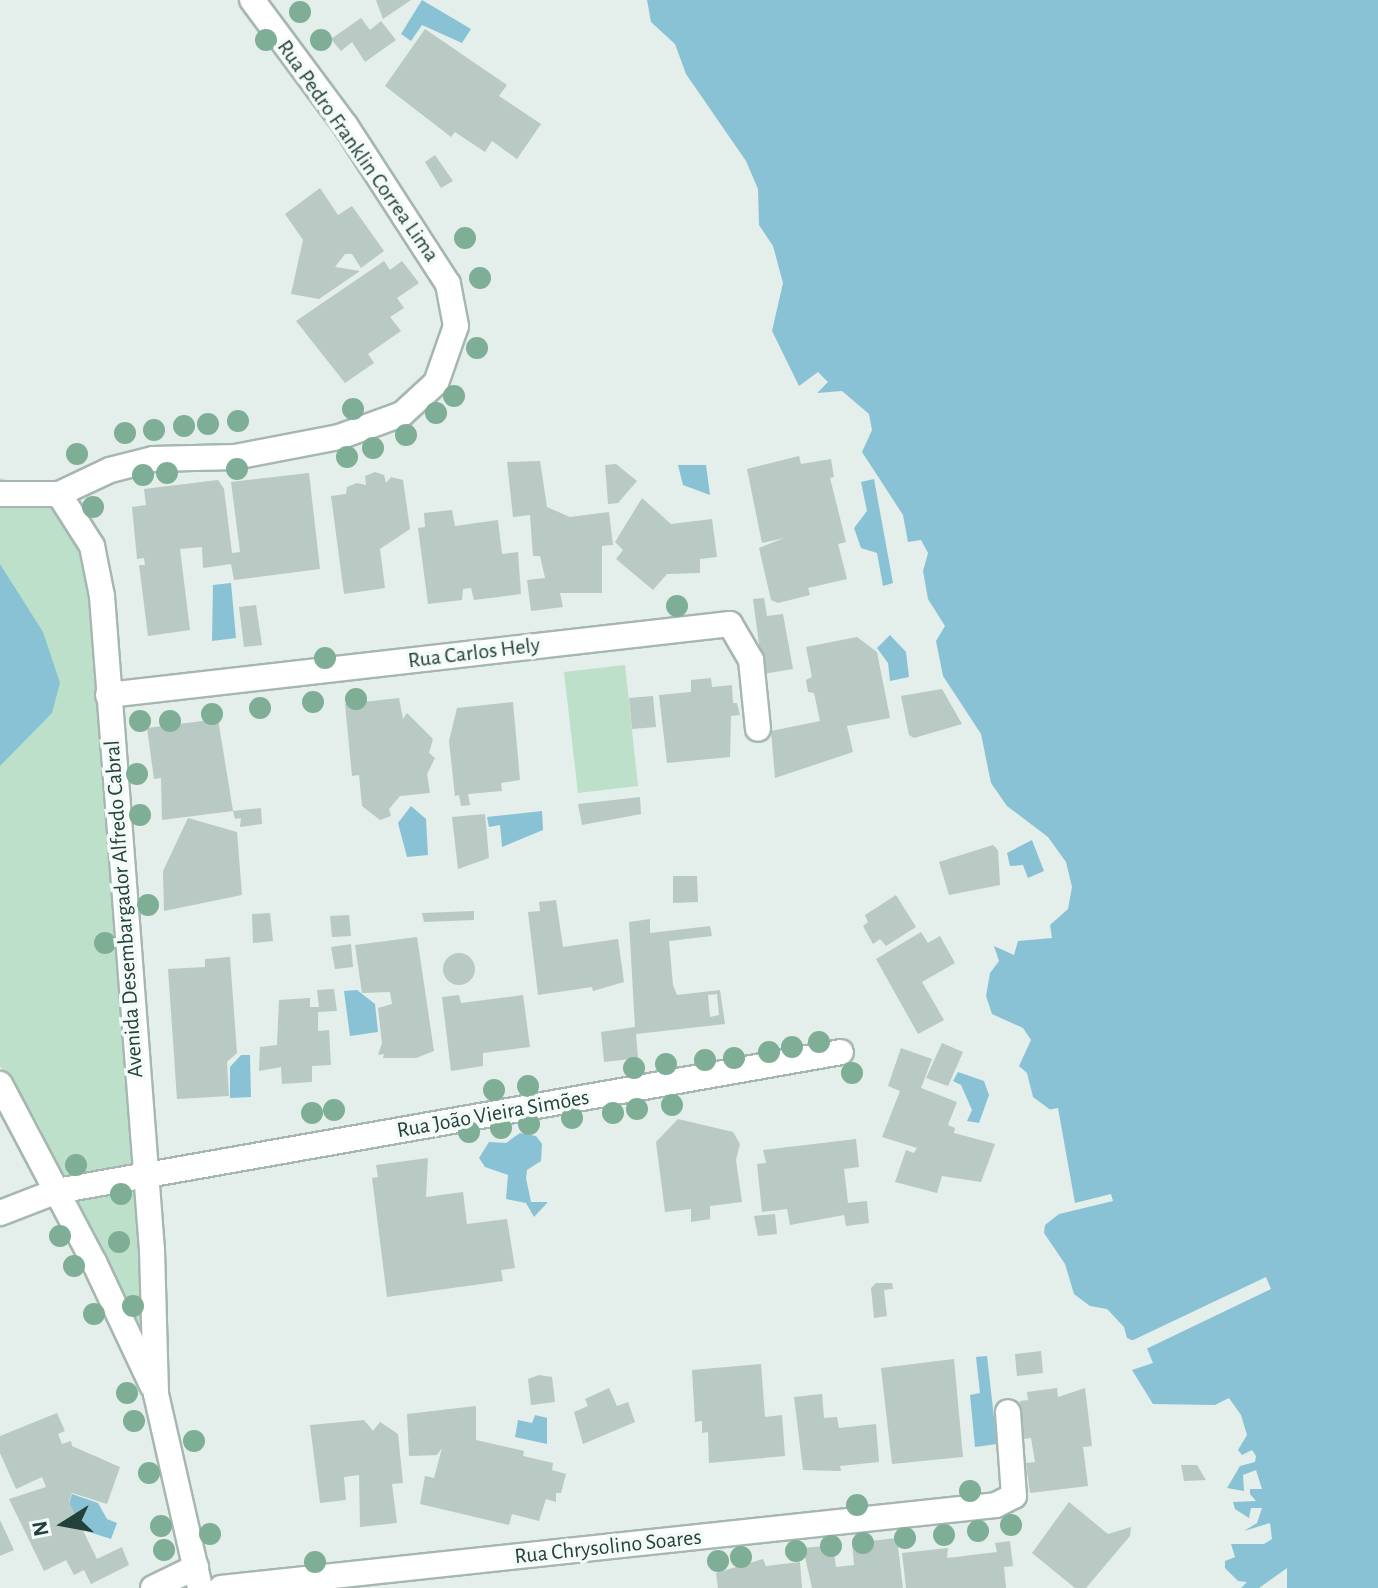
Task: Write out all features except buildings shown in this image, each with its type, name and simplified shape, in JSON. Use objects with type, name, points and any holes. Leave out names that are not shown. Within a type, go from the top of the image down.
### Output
[{"type":"street","name":"Rua Pedro Franklin Correa Lima","points":[[59,494],[110,470],[153,459],[235,457],[339,437],[402,414],[436,383],[456,326],[448,284],[372,165],[252,0]]},
{"type":"street","points":[[0,494],[59,494]]},
{"type":"street","name":"Avenida Desembargador Alfredo Cabral","points":[[59,494],[92,546],[102,596],[145,1175],[156,1394],[198,1578]]},
{"type":"street","name":"Rua Carlos Hely","points":[[108,695],[730,624],[751,660],[758,729]]},
{"type":"street","name":"Rua João Vieira Simões","points":[[0,1213],[57,1191],[841,1052]]},
{"type":"street","name":"Avenida Desembargador Alfredo Cabral","points":[[0,1084],[57,1191],[156,1394]]},
{"type":"street","name":"Rua Chrysolino Soares","points":[[221,1588],[996,1505],[1014,1496],[1008,1412]]},
{"type":"street","points":[[153,1588],[198,1578]]},
{"type":"green space","points":[[0,478],[28,486],[53,505],[76,535],[88,581],[151,1376],[38,1123],[0,1066]]},
{"type":"green space","points":[[625,665],[638,786],[578,793],[564,672]]},
{"type":"water","points":[[422,0],[471,29],[462,43],[422,25],[411,41],[401,34]]},
{"type":"water","points":[[647,0],[1378,0],[1378,1588],[1287,1588],[1287,1568],[1259,1588],[1241,1588],[1247,1582],[1238,1581],[1225,1568],[1225,1561],[1235,1557],[1231,1544],[1264,1544],[1272,1539],[1270,1523],[1244,1531],[1257,1523],[1262,1508],[1251,1508],[1249,1518],[1235,1509],[1233,1502],[1256,1501],[1250,1489],[1262,1489],[1256,1470],[1243,1475],[1244,1491],[1227,1488],[1240,1466],[1255,1462],[1256,1456],[1252,1450],[1242,1455],[1238,1450],[1247,1435],[1241,1415],[1229,1398],[1215,1405],[1153,1404],[1132,1370],[1153,1363],[1146,1346],[1127,1338],[1124,1327],[1107,1309],[1090,1306],[1074,1294],[1065,1264],[1044,1233],[1045,1225],[1059,1214],[1052,1111],[1033,1097],[1027,1073],[1019,1066],[1031,1040],[1023,1028],[992,1014],[986,996],[990,973],[999,961],[994,946],[1014,955],[1018,941],[1052,938],[1050,925],[1068,909],[1072,887],[1066,862],[1048,837],[1007,806],[991,783],[981,734],[943,676],[936,641],[945,626],[928,599],[923,571],[928,553],[921,540],[908,542],[903,515],[862,452],[872,430],[869,414],[842,391],[817,393],[828,382],[818,372],[799,386],[772,331],[783,283],[773,246],[759,225],[758,189],[746,161],[686,74],[675,44],[651,22]]},
{"type":"water","points":[[678,465],[706,465],[710,495],[683,485]]},
{"type":"water","points":[[874,479],[893,583],[883,586],[877,553],[861,548],[854,528],[867,511],[861,482]]},
{"type":"water","points":[[0,564],[43,632],[60,683],[52,713],[0,766]]},
{"type":"water","points":[[231,583],[236,638],[212,641],[213,585]]},
{"type":"water","points":[[890,635],[906,652],[909,677],[890,681],[888,663],[877,648]]},
{"type":"water","points":[[411,806],[426,819],[428,855],[407,857],[398,823]]},
{"type":"water","points":[[542,811],[543,830],[502,847],[500,825],[489,827],[487,817]]},
{"type":"water","points":[[1032,840],[1044,871],[1028,878],[1023,865],[1010,866],[1007,853]]},
{"type":"water","points":[[357,990],[375,1004],[378,1032],[350,1036],[344,991]]},
{"type":"water","points":[[241,1055],[250,1055],[251,1097],[230,1098],[230,1067]]},
{"type":"water","points":[[958,1072],[984,1081],[989,1095],[979,1123],[967,1121],[972,1110],[961,1085],[953,1081]]},
{"type":"water","points":[[520,1133],[536,1136],[542,1144],[541,1161],[527,1170],[526,1178],[531,1202],[548,1202],[534,1217],[526,1203],[506,1199],[508,1175],[485,1167],[479,1158],[489,1142],[506,1143]]},
{"type":"water","points":[[987,1356],[997,1444],[975,1447],[970,1395],[980,1393],[976,1357]]},
{"type":"water","points":[[535,1415],[547,1418],[547,1444],[515,1437],[518,1420],[532,1423]]},
{"type":"water","points":[[72,1494],[98,1503],[107,1519],[117,1523],[111,1539],[83,1530],[69,1504]]},
{"type":"pier","points":[[1058,1108],[1075,1203],[1111,1194],[1113,1201],[1051,1216],[1055,1212],[1047,1110]]},
{"type":"pier","points":[[1266,1277],[1271,1289],[1144,1350],[1129,1342]]}]
